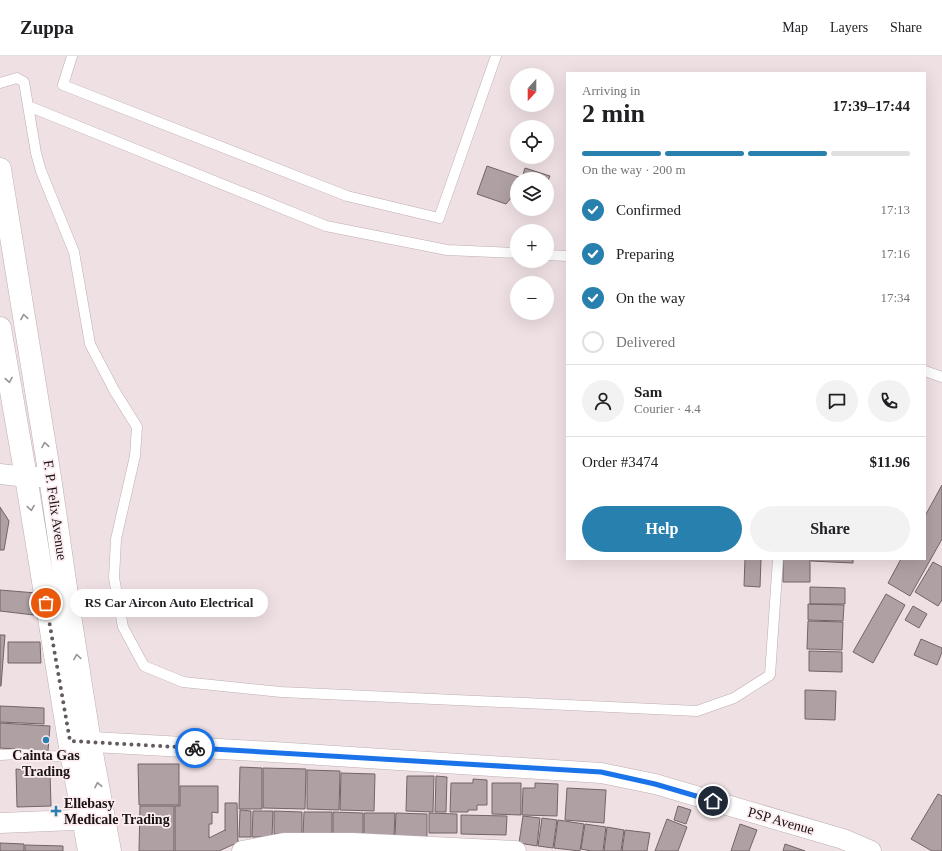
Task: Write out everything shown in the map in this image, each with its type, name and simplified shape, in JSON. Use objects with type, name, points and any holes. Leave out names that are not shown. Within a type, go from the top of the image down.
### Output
[{"type":"main road","name":"F. P. Felix Avenue","points":[[0,169],[50,477],[60,616]]},
{"type":"main road","name":"F. P. Felix Avenue","points":[[0,328],[26,477],[60,616],[81,749],[94,819],[110,851]]},
{"type":"main road","name":"F. P. Felix Avenue","points":[[89,851],[94,819]]},
{"type":"street","points":[[0,474],[26,477],[50,477]]},
{"type":"street","name":"PSP Avenue","points":[[81,749],[297,754],[601,772],[655,784],[843,839],[871,851]]},
{"type":"street","points":[[0,823],[94,819]]},
{"type":"street","points":[[242,851],[284,843],[345,842],[516,851]]},
{"type":"lane","points":[[72,56],[63,85],[347,196],[439,218],[496,56]]},
{"type":"lane","points":[[0,83],[17,78],[24,82],[36,153],[41,171],[74,252],[90,344],[114,390],[137,427],[135,456],[116,539],[114,578],[123,627],[144,666],[183,682],[281,692],[697,711],[734,698],[770,675],[778,560]]},
{"type":"lane","points":[[28,106],[326,226],[447,250],[510,253]]},
{"type":"lane","points":[[554,255],[566,256]]},
{"type":"lane","points":[[926,371],[942,378]]},
{"type":"lane","points":[[0,755],[19,754],[48,756],[81,749]]},
{"type":"building","points":[[487,166],[510,174],[510,199],[506,204],[477,194]]},
{"type":"building","points":[[525,168],[538,172],[524,172]]},
{"type":"building","points":[[942,485],[942,539],[910,596],[888,583],[900,560],[926,560],[926,514]]},
{"type":"building","points":[[0,507],[9,521],[4,550],[0,550]]},
{"type":"building","points":[[745,560],[761,560],[760,587],[744,586]]},
{"type":"building","points":[[783,560],[810,560],[810,582],[783,582]]},
{"type":"building","points":[[853,560],[853,563],[811,561]]},
{"type":"building","points":[[933,562],[942,567],[942,600],[938,606],[915,592]]},
{"type":"building","points":[[810,587],[845,588],[845,604],[810,604]]},
{"type":"building","points":[[0,590],[36,593],[34,615],[0,611]]},
{"type":"building","points":[[886,594],[905,605],[873,663],[853,652]]},
{"type":"building","points":[[808,604],[844,605],[843,621],[808,620]]},
{"type":"building","points":[[913,606],[927,614],[919,628],[905,620]]},
{"type":"building","points":[[808,621],[843,622],[842,650],[807,649]]},
{"type":"building","points":[[0,635],[5,635],[1,686],[0,686]]},
{"type":"building","points":[[921,639],[942,648],[937,665],[914,655]]},
{"type":"building","points":[[8,642],[40,642],[41,663],[8,663]]},
{"type":"building","points":[[809,651],[842,652],[842,672],[809,671]]},
{"type":"building","points":[[805,690],[836,691],[835,720],[805,719]]},
{"type":"building","points":[[0,706],[44,708],[44,724],[0,722]]},
{"type":"building","points":[[0,723],[50,726],[48,751],[0,748]]},
{"type":"building","points":[[138,764],[179,764],[179,805],[139,805]]},
{"type":"building","points":[[240,767],[262,768],[262,809],[239,809]]},
{"type":"building","points":[[263,768],[306,769],[305,809],[263,808]]},
{"type":"building","points":[[16,769],[50,773],[51,806],[17,807]]},
{"type":"building","points":[[307,770],[340,771],[339,810],[307,809]]},
{"type":"building","points":[[341,773],[375,774],[374,811],[340,810]]},
{"type":"building","points":[[407,776],[434,776],[433,812],[406,811]]},
{"type":"building","points":[[436,776],[447,777],[446,812],[435,812]]},
{"type":"building","points":[[473,779],[487,780],[487,805],[477,805],[477,810],[468,810],[468,812],[450,812],[451,783],[473,783]]},
{"type":"building","points":[[492,783],[521,783],[521,815],[492,814]]},
{"type":"building","points":[[535,783],[558,784],[557,816],[522,815],[523,788],[535,788]]},
{"type":"building","points":[[180,786],[218,786],[218,813],[212,812],[212,824],[209,824],[209,838],[225,830],[225,803],[237,803],[238,844],[219,851],[175,851],[175,806],[180,806]]},
{"type":"building","points":[[567,788],[606,790],[604,823],[565,820]]},
{"type":"building","points":[[938,794],[942,796],[942,851],[932,851],[911,839]]},
{"type":"building","points":[[140,806],[174,806],[174,851],[139,851]]},
{"type":"building","points":[[678,806],[691,810],[686,824],[674,820]]},
{"type":"building","points":[[240,810],[251,811],[251,837],[239,837]]},
{"type":"building","points":[[253,811],[273,811],[272,837],[252,837]]},
{"type":"building","points":[[274,811],[302,812],[302,835],[274,834]]},
{"type":"building","points":[[304,812],[332,812],[332,836],[303,835]]},
{"type":"building","points":[[333,812],[363,813],[363,835],[333,835]]},
{"type":"building","points":[[364,813],[395,813],[394,836],[364,835]]},
{"type":"building","points":[[396,813],[427,814],[427,837],[395,836]]},
{"type":"building","points":[[429,813],[457,814],[457,833],[429,833]]},
{"type":"building","points":[[461,815],[507,816],[506,835],[461,834]]},
{"type":"building","points":[[523,816],[540,818],[537,846],[519,843]]},
{"type":"building","points":[[542,818],[557,820],[553,848],[538,846]]},
{"type":"building","points":[[667,819],[687,827],[678,851],[655,851]]},
{"type":"building","points":[[558,820],[584,824],[580,851],[554,848]]},
{"type":"building","points":[[585,824],[606,827],[603,851],[581,849]]},
{"type":"building","points":[[740,824],[757,830],[749,851],[731,851]]},
{"type":"building","points":[[607,827],[624,830],[621,851],[604,851]]},
{"type":"building","points":[[625,830],[650,833],[647,851],[622,851]]},
{"type":"building","points":[[0,843],[24,844],[24,851],[0,851]]},
{"type":"building","points":[[785,844],[805,851],[783,851]]},
{"type":"building","points":[[25,845],[63,846],[63,851],[25,851]]},
{"type":"way so far","points":[[46,603],[70,741],[195,748]]},
{"type":"place","name":"RS Car Aircon Auto Electrical","points":[[46,603]]},
{"type":"place","name":"Cainta Gas Trading","points":[[46,740]]},
{"type":"place","name":"Ellebasy Medicale Trading","points":[[56,811]]},
{"type":"route","points":[[195,748],[601,772],[655,784],[713,801]]}]
